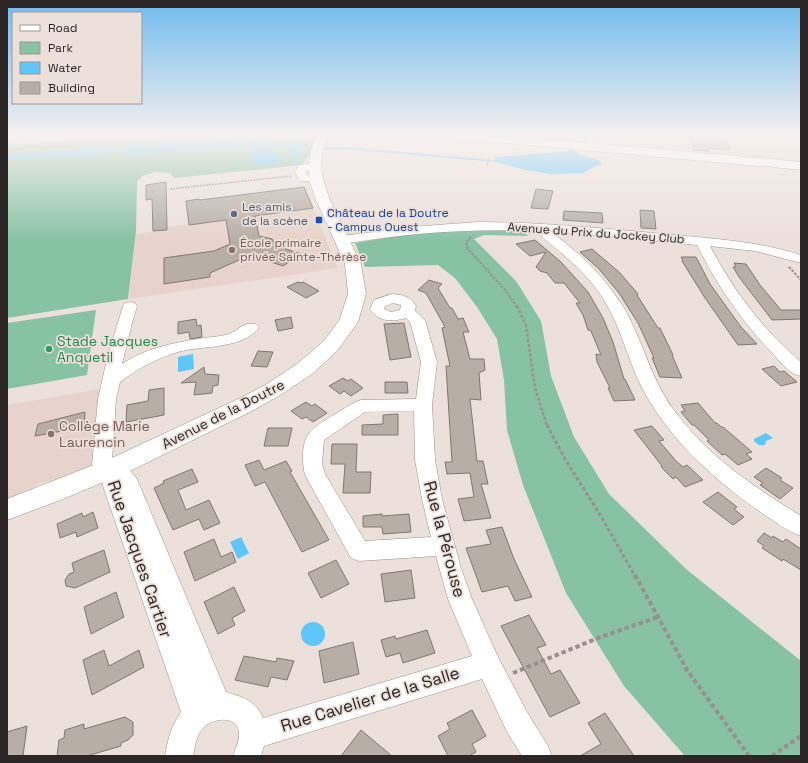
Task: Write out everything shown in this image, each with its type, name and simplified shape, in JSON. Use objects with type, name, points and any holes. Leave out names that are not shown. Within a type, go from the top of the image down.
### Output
[{"type":"main road","name":"Avenue de la Doutre","points":[[7,510],[163,446],[258,399],[293,378],[320,356],[333,342],[344,327],[352,311],[357,295],[357,285],[353,265],[322,197],[316,170]]},
{"type":"street","points":[[300,170],[300,174],[304,179],[317,180]]},
{"type":"street","name":"Avenue du Prix du Jockey Club","points":[[342,240],[431,228],[478,226],[540,227],[614,232],[765,249],[801,259]]},
{"type":"street","points":[[540,227],[583,266],[610,298],[630,333],[644,372],[654,393],[684,435],[701,454],[725,475],[761,502],[801,527]]},
{"type":"street","points":[[702,242],[716,268],[742,306],[775,347],[801,371]]},
{"type":"street","points":[[110,469],[102,465],[107,399],[115,359],[130,306]]},
{"type":"street","name":"Rue la Pérouse","points":[[407,312],[417,320],[429,362],[423,405],[425,460],[432,499],[444,546],[460,599],[492,672],[517,722],[538,756]]},
{"type":"street","points":[[112,379],[135,363],[177,347],[233,338],[251,327]]},
{"type":"street","points":[[115,359],[135,363]]},
{"type":"street","points":[[423,405],[361,406],[317,436],[312,468],[360,551],[444,546]]},
{"type":"street","name":"Rue Jacques Cartier","points":[[110,469],[121,473],[126,479],[207,710]]},
{"type":"street","name":"Rue Cavelier de la Salle","points":[[250,745],[492,672]]},
{"type":"street","points":[[179,756],[179,746],[182,735],[188,725],[207,710],[234,706],[246,714],[251,724],[250,745]]},
{"type":"path","points":[[170,189],[300,174]]},
{"type":"path","points":[[474,235],[466,242],[468,249],[500,284],[517,306],[524,321],[527,329],[528,349],[534,386],[538,402],[550,432],[570,468],[609,530],[680,657],[709,701],[749,756]]},
{"type":"path","points":[[492,672],[658,617]]},
{"type":"path","points":[[772,756],[801,736]]},
{"type":"shaded area","name":"École primaire privée Sainte-Thérèse","points":[[313,208],[338,268],[129,299],[136,234],[167,230],[167,227]]},
{"type":"shaded area","name":"Collège Marie Laurencin","points":[[100,389],[92,463],[89,468],[60,479],[40,483],[21,495],[7,500],[7,405]]},
{"type":"green space","points":[[7,170],[257,170],[174,178],[170,173],[155,172],[142,176],[137,182],[136,231],[128,299],[7,318]]},
{"type":"green space","points":[[463,230],[523,231],[528,236],[484,235],[474,239],[516,281],[541,321],[551,376],[574,437],[609,494],[686,569],[801,661],[801,756],[685,756],[624,686],[566,593],[523,485],[507,430],[504,380],[497,339],[477,307],[455,278],[438,265],[365,267],[355,243],[408,234]]},
{"type":"green space","name":"Stade Jacques Anquetil","points":[[96,310],[87,375],[7,389],[7,323]]},
{"type":"water","points":[[524,170],[589,170],[583,173],[550,174]]},
{"type":"water","points":[[193,354],[194,369],[178,372],[178,357]]},
{"type":"water","points":[[766,433],[773,438],[766,441],[765,445],[759,445],[754,441],[754,439]]},
{"type":"water","points":[[241,537],[249,553],[238,559],[230,542]]},
{"type":"water","points":[[313,622],[318,623],[324,629],[324,639],[318,645],[313,646],[308,645],[302,639],[301,634],[302,629],[308,623]]},
{"type":"building","points":[[166,182],[167,230],[153,231],[152,199],[146,200],[146,185]]},
{"type":"building","points":[[304,187],[313,208],[255,216],[259,236],[272,239],[277,246],[301,254],[283,266],[250,255],[210,273],[210,277],[164,284],[164,258],[214,251],[230,244],[226,220],[189,225],[186,201]]},
{"type":"building","points":[[536,189],[553,191],[548,209],[531,208]]},
{"type":"building","points":[[640,210],[654,211],[656,229],[641,228]]},
{"type":"building","points":[[564,211],[602,213],[603,223],[563,220]]},
{"type":"building","points":[[535,240],[561,262],[588,292],[603,318],[613,342],[624,379],[635,400],[614,401],[608,388],[610,388],[597,362],[596,354],[601,355],[591,331],[588,330],[583,315],[576,303],[580,303],[564,283],[555,283],[547,273],[540,271],[536,267],[546,252],[530,256],[516,244]]},
{"type":"building","points":[[592,249],[619,272],[638,294],[637,295],[658,328],[660,328],[682,378],[660,377],[652,358],[654,358],[638,323],[619,293],[599,269],[580,252]]},
{"type":"building","points":[[681,257],[696,257],[710,284],[741,327],[757,344],[738,345],[705,298]]},
{"type":"building","points":[[734,263],[746,264],[760,285],[781,310],[801,310],[801,319],[772,320],[739,277],[733,267],[736,267]]},
{"type":"building","points":[[429,280],[442,284],[438,288],[450,308],[452,308],[458,319],[463,318],[469,332],[463,332],[470,359],[484,359],[485,370],[479,373],[481,400],[470,399],[477,461],[483,461],[488,484],[481,484],[491,518],[464,521],[458,499],[474,497],[470,473],[447,474],[445,462],[452,462],[446,366],[450,366],[442,328],[445,327],[426,293],[418,290]]},
{"type":"building","points":[[298,282],[303,282],[319,291],[306,298],[287,287]]},
{"type":"building","points":[[291,317],[293,328],[278,331],[275,320]]},
{"type":"building","points":[[196,319],[197,326],[201,325],[202,337],[190,339],[189,332],[178,334],[178,322]]},
{"type":"building","points":[[404,323],[411,357],[390,360],[384,324]]},
{"type":"building","points":[[258,351],[273,352],[267,367],[251,366]]},
{"type":"building","points":[[774,366],[780,372],[784,371],[797,382],[781,386],[762,369]]},
{"type":"building","points":[[204,367],[205,374],[219,375],[218,385],[213,386],[212,393],[194,395],[196,382],[181,383]]},
{"type":"building","points":[[343,378],[348,381],[351,379],[363,388],[351,396],[344,391],[340,394],[329,386]]},
{"type":"building","points":[[385,382],[407,382],[408,393],[385,393]]},
{"type":"building","points":[[164,388],[164,415],[126,422],[127,405],[148,401],[149,390]]},
{"type":"building","points":[[306,402],[312,406],[315,404],[327,413],[313,422],[306,417],[302,419],[291,411]]},
{"type":"building","points":[[698,403],[715,423],[723,427],[752,452],[746,454],[752,459],[738,465],[725,454],[722,455],[707,441],[709,440],[694,425],[692,425],[681,412],[685,411],[681,405]]},
{"type":"building","points":[[85,412],[84,427],[35,436],[38,424]]},
{"type":"building","points":[[398,414],[398,435],[362,435],[362,425],[383,424],[383,415]]},
{"type":"building","points":[[652,426],[664,440],[659,441],[676,461],[683,467],[687,465],[703,480],[685,487],[676,477],[673,479],[661,467],[662,466],[634,430]]},
{"type":"building","points":[[268,428],[292,428],[288,446],[264,446]]},
{"type":"building","points":[[332,444],[357,444],[356,472],[371,472],[370,493],[343,493],[345,464],[331,464]]},
{"type":"building","points":[[259,460],[264,470],[286,461],[292,471],[290,472],[329,540],[302,552],[265,482],[255,486],[245,465]]},
{"type":"building","points":[[766,468],[782,478],[780,480],[793,488],[780,499],[760,485],[763,483],[754,477]]},
{"type":"building","points":[[192,469],[198,482],[178,490],[186,510],[209,500],[220,523],[204,530],[199,519],[173,530],[154,488],[164,483],[163,481]]},
{"type":"building","points":[[718,492],[737,507],[734,509],[744,517],[733,525],[703,502]]},
{"type":"building","points":[[93,512],[98,528],[77,537],[76,532],[60,538],[57,524],[82,513],[83,517]]},
{"type":"building","points":[[382,514],[382,516],[409,514],[411,532],[383,534],[382,527],[363,527],[363,516]]},
{"type":"building","points":[[502,527],[514,559],[532,597],[515,601],[508,586],[482,592],[466,548],[491,544],[486,530]]},
{"type":"building","points":[[764,533],[783,542],[786,539],[801,549],[801,570],[783,559],[782,561],[762,548],[764,546],[757,541]]},
{"type":"building","points":[[214,539],[221,557],[232,552],[236,562],[195,581],[184,552]]},
{"type":"building","points":[[104,550],[110,572],[75,588],[66,586],[65,580],[69,574],[74,572],[72,563]]},
{"type":"building","points":[[336,560],[349,584],[321,598],[308,573]]},
{"type":"building","points":[[411,570],[415,598],[385,602],[381,574]]},
{"type":"building","points":[[234,587],[245,611],[232,618],[235,625],[218,634],[204,602]]},
{"type":"building","points":[[116,592],[124,617],[91,634],[84,607]]},
{"type":"building","points":[[529,615],[546,645],[537,648],[551,674],[560,670],[580,703],[550,717],[501,626]]},
{"type":"building","points":[[427,630],[435,653],[403,663],[400,653],[386,657],[381,640],[395,636],[396,639]]},
{"type":"building","points":[[353,642],[359,674],[324,683],[319,651]]},
{"type":"building","points":[[104,650],[109,666],[139,650],[144,667],[92,695],[83,660]]},
{"type":"building","points":[[244,656],[276,662],[277,658],[294,661],[287,680],[271,677],[268,687],[235,680]]},
{"type":"building","points":[[472,710],[486,736],[472,744],[476,752],[469,756],[448,756],[438,736],[450,729],[447,723]]},
{"type":"building","points":[[605,713],[634,756],[580,756],[601,744],[588,723]]},
{"type":"building","points":[[125,717],[133,722],[133,735],[128,740],[121,743],[121,746],[87,756],[57,756],[59,740],[64,738],[65,730],[84,724],[84,729]]},
{"type":"building","points":[[27,726],[23,756],[7,756],[7,732]]},
{"type":"building","points":[[361,730],[374,741],[392,756],[341,756]]},
{"type":"place","name":"Les amis de la scène","points":[[234,214]]},
{"type":"place","name":"Château de la Doutre - Campus Ouest","points":[[319,220]]},
{"type":"place","name":"École primaire privée Sainte-Thérèse","points":[[232,250]]},
{"type":"place","name":"Stade Jacques Anquetil","points":[[49,349]]},
{"type":"place","name":"Collège Marie Laurencin","points":[[51,434]]}]
